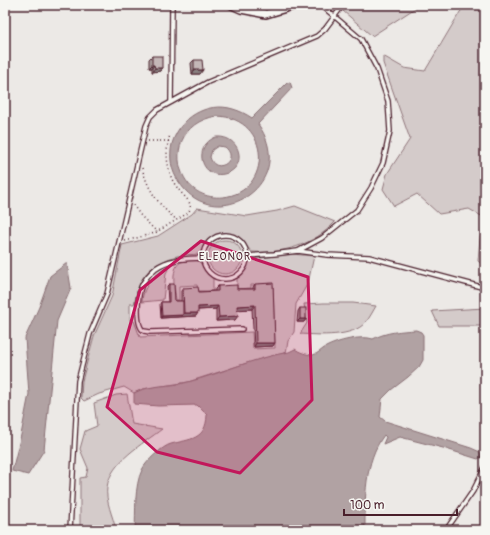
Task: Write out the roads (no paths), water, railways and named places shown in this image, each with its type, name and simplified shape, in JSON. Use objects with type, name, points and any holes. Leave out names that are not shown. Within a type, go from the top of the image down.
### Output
[{"type":"street","points":[[232,5],[241,9],[266,14],[296,5]]},
{"type":"lane","points":[[171,102],[172,5]]},
{"type":"lane","points":[[247,256],[298,250],[322,238],[356,210],[371,188],[383,163],[390,131],[388,101],[377,69],[361,39],[321,5]]},
{"type":"lane","points":[[70,530],[78,381],[90,334],[107,294],[142,142],[150,117],[157,110],[208,82],[317,36],[325,29],[343,5]]},
{"type":"lane","points":[[220,236],[228,236],[241,242],[247,256],[244,269],[239,274],[226,279],[213,275],[208,271],[204,258],[204,251],[208,244],[220,236]]},
{"type":"lane","points":[[298,250],[327,255],[369,257],[485,288]]},
{"type":"lane","points":[[204,258],[178,259],[156,268],[149,274],[144,280],[139,294],[138,318],[141,328],[144,331],[150,332],[242,329]]},
{"type":"lane","points":[[446,530],[473,492],[485,467]]},
{"type":"district","name":"ELEONOR","points":[[225,256]]}]
